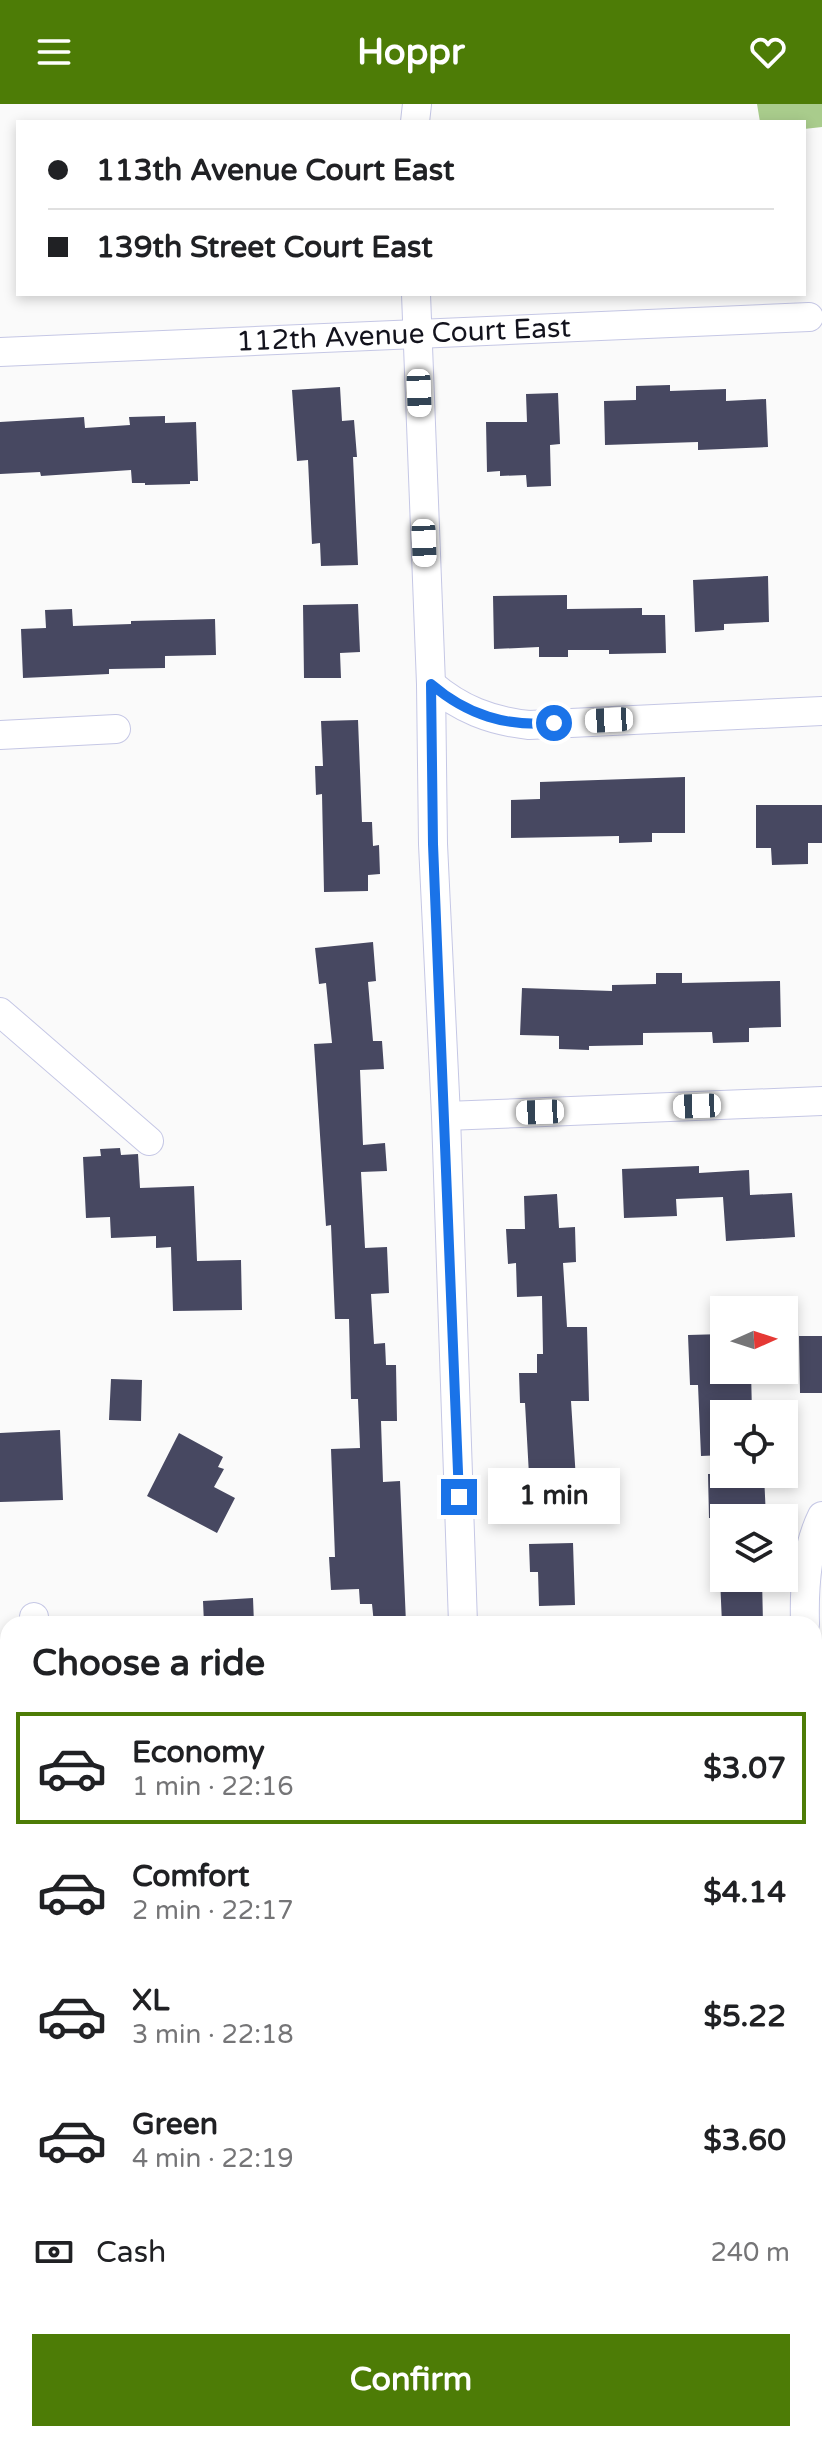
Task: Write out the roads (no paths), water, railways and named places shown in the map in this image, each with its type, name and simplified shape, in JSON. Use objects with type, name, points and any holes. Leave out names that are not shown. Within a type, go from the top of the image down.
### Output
[{"type":"street","points":[[416,296],[431,684],[433,844],[446,1116],[463,1616]]},
{"type":"street","name":"112th Avenue Court East","points":[[0,352],[809,317]]},
{"type":"street","points":[[431,684],[453,703],[483,716],[506,723],[529,725],[822,711]]},
{"type":"street","points":[[0,735],[116,729]]},
{"type":"street","points":[[0,1012],[149,1141]]},
{"type":"street","points":[[446,1116],[822,1101]]},
{"type":"street","points":[[805,1616],[806,1576],[814,1532],[822,1516]]}]
